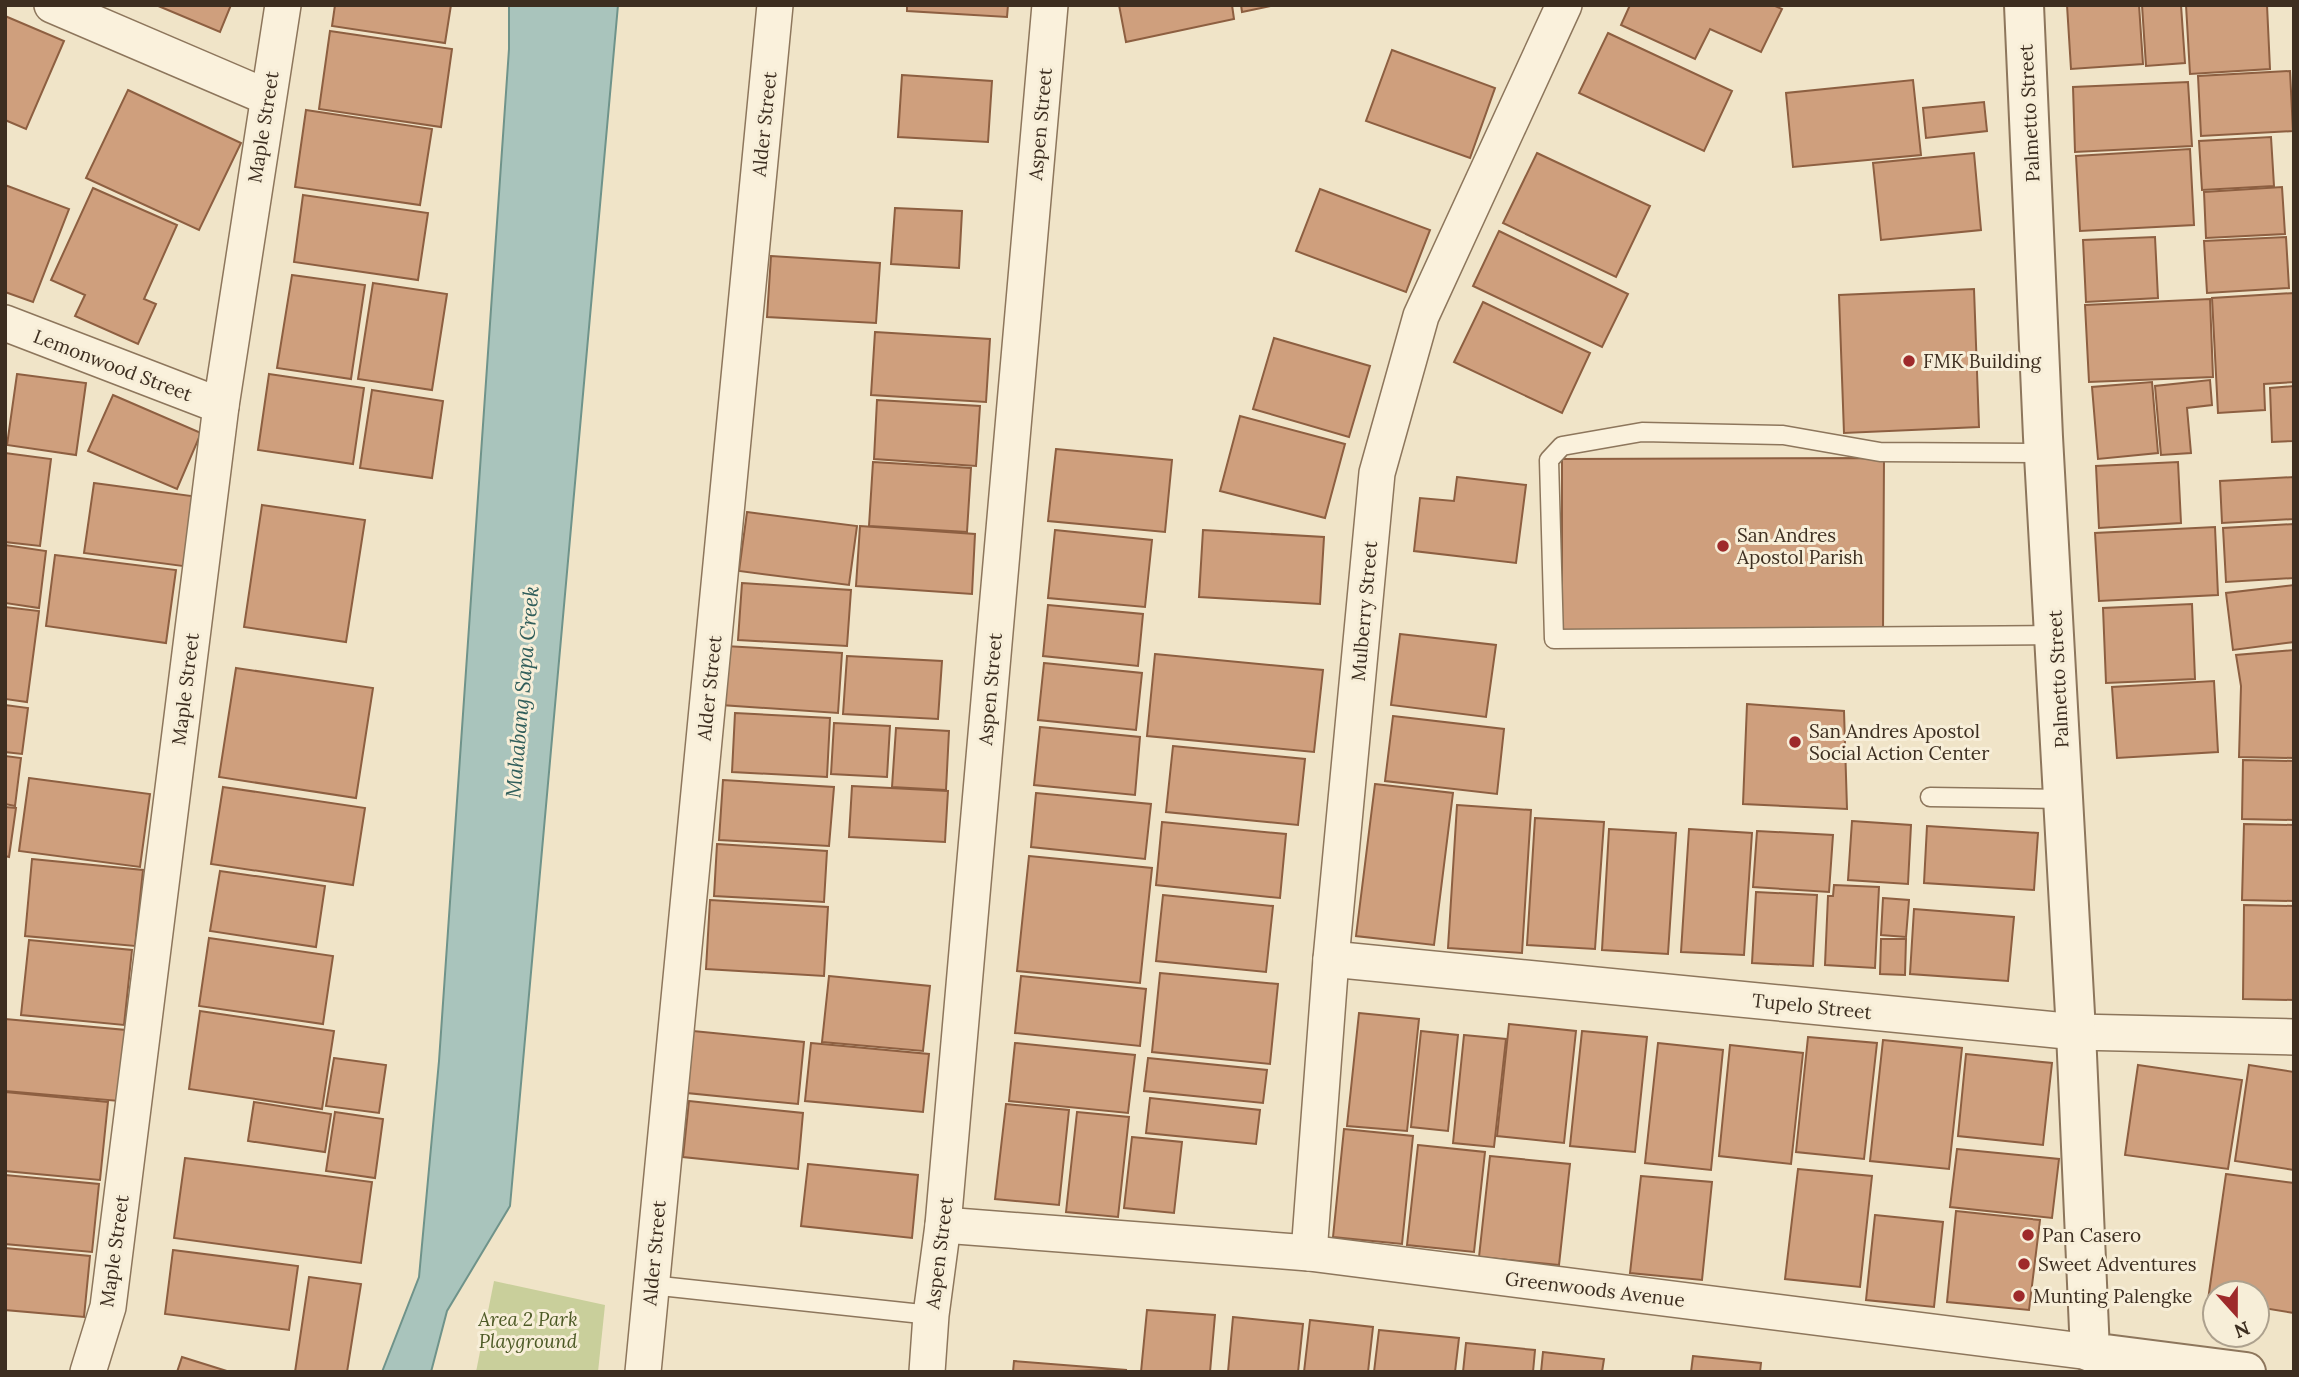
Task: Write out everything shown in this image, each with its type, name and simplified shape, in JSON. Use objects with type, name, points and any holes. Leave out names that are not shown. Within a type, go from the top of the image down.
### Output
[{"type":"street","points":[[52,5],[267,97]]},
{"type":"street","name":"Maple Street","points":[[88,1372],[108,1307],[221,406],[283,5]]},
{"type":"street","name":"Alder Street","points":[[643,1372],[775,5]]},
{"type":"street","name":"Aspen Street","points":[[927,1372],[931,1315],[943,1225],[1050,5]]},
{"type":"street","name":"Mulberry Street","points":[[1309,1252],[1331,959],[1377,473],[1421,316],[1564,5]]},
{"type":"street","name":"Palmetto Street","points":[[2024,5],[2090,1352]]},
{"type":"street","name":"Lemonwood Street","points":[[5,323],[221,406]]},
{"type":"street","name":"Tupelo Street","points":[[1331,959],[2076,1032],[2294,1037]]},
{"type":"street","name":"Greenwoods Avenue","points":[[943,1225],[1309,1252],[2246,1372]]},
{"type":"lane","points":[[2044,453],[1880,452],[1783,435],[1642,432],[1562,446],[1549,460],[1554,639],[2055,635]]},
{"type":"lane","points":[[1930,797],[2064,799]]},
{"type":"lane","points":[[651,1285],[931,1315]]},
{"type":"green space","name":"Area 2 Park Playground","points":[[494,1281],[605,1305],[598,1372],[476,1372]]},
{"type":"water","name":"Mahabang Sapa Creek","points":[[509,5],[618,5],[510,1206],[447,1311],[431,1372],[382,1372],[419,1277],[439,1061],[509,49]]},
{"type":"building","points":[[156,5],[231,5],[220,32]]},
{"type":"building","points":[[335,5],[451,5],[445,43],[332,26]]},
{"type":"building","points":[[907,5],[1008,5],[1007,17],[907,11]]},
{"type":"building","points":[[1119,5],[1232,5],[1234,19],[1126,42]]},
{"type":"building","points":[[1241,5],[1276,5],[1242,12]]},
{"type":"building","points":[[1630,5],[1773,5],[1782,9],[1761,52],[1710,29],[1695,59],[1621,25]]},
{"type":"building","points":[[2067,5],[2139,5],[2143,64],[2071,69]]},
{"type":"building","points":[[2142,5],[2181,5],[2185,63],[2146,66]]},
{"type":"building","points":[[2186,5],[2267,5],[2270,69],[2190,74]]},
{"type":"building","points":[[5,16],[64,41],[26,129],[5,120]]},
{"type":"building","points":[[330,31],[452,49],[441,127],[319,109]]},
{"type":"building","points":[[1608,33],[1732,91],[1704,151],[1579,93]]},
{"type":"building","points":[[1392,50],[1495,88],[1470,158],[1366,121]]},
{"type":"building","points":[[2290,71],[2293,131],[2201,136],[2198,76]]},
{"type":"building","points":[[902,75],[992,81],[988,142],[898,137]]},
{"type":"building","points":[[1913,80],[1921,155],[1793,167],[1786,93]]},
{"type":"building","points":[[2188,82],[2192,146],[2075,152],[2073,87]]},
{"type":"building","points":[[128,90],[241,143],[199,230],[86,178]]},
{"type":"building","points":[[1984,102],[1987,131],[1926,138],[1923,108]]},
{"type":"building","points":[[306,110],[432,129],[420,205],[295,187]]},
{"type":"building","points":[[2271,137],[2274,186],[2202,190],[2199,141]]},
{"type":"building","points":[[2190,149],[2194,225],[2080,231],[2076,156]]},
{"type":"building","points":[[1537,153],[1650,206],[1616,277],[1503,223]]},
{"type":"building","points":[[1974,153],[1981,230],[1881,240],[1873,163]]},
{"type":"building","points":[[5,185],[69,209],[33,302],[5,292]]},
{"type":"building","points":[[2282,187],[2285,234],[2206,238],[2204,192]]},
{"type":"building","points":[[93,188],[177,225],[144,299],[156,304],[138,344],[75,316],[85,295],[51,280]]},
{"type":"building","points":[[1320,189],[1430,230],[1406,292],[1296,251]]},
{"type":"building","points":[[303,195],[428,213],[418,280],[294,262]]},
{"type":"building","points":[[895,208],[962,211],[959,268],[891,264]]},
{"type":"building","points":[[1499,231],[1628,294],[1602,347],[1473,286]]},
{"type":"building","points":[[2155,237],[2158,298],[2086,302],[2083,240]]},
{"type":"building","points":[[2286,237],[2289,288],[2207,293],[2204,241]]},
{"type":"building","points":[[771,256],[880,263],[876,323],[767,317]]},
{"type":"building","points":[[292,275],[365,285],[351,379],[277,368]]},
{"type":"building","points":[[373,283],[447,294],[432,390],[358,379]]},
{"type":"building","name":"FMK Building","points":[[1974,289],[1979,427],[1844,433],[1839,295]]},
{"type":"building","points":[[2294,293],[2294,382],[2264,384],[2265,410],[2218,413],[2212,298]]},
{"type":"building","points":[[2210,299],[2213,377],[2089,382],[2085,305]]},
{"type":"building","points":[[1483,302],[1590,353],[1562,413],[1454,362]]},
{"type":"building","points":[[875,332],[990,339],[986,402],[871,395]]},
{"type":"building","points":[[1274,338],[1370,366],[1349,437],[1253,409]]},
{"type":"building","points":[[17,374],[86,383],[76,455],[7,445]]},
{"type":"building","points":[[269,374],[364,388],[353,464],[258,450]]},
{"type":"building","points":[[2210,380],[2212,405],[2187,408],[2191,453],[2161,455],[2155,386]]},
{"type":"building","points":[[2152,382],[2158,453],[2098,459],[2092,387]]},
{"type":"building","points":[[2294,386],[2294,441],[2272,442],[2270,388]]},
{"type":"building","points":[[372,390],[443,401],[432,478],[360,468]]},
{"type":"building","points":[[113,395],[201,433],[177,489],[88,451]]},
{"type":"building","points":[[877,400],[980,406],[976,466],[874,459]]},
{"type":"building","points":[[1240,416],[1345,444],[1325,518],[1220,491]]},
{"type":"building","points":[[1056,449],[1172,460],[1165,532],[1048,521]]},
{"type":"building","points":[[5,453],[51,459],[40,546],[5,542]]},
{"type":"building","name":"San Andres Apostol Parish","points":[[1884,458],[1883,633],[1562,633],[1562,459]]},
{"type":"building","points":[[873,462],[971,468],[967,532],[869,526]]},
{"type":"building","points":[[2178,462],[2181,523],[2099,528],[2096,466]]},
{"type":"building","points":[[1457,477],[1526,485],[1516,563],[1414,551],[1420,498],[1454,501]]},
{"type":"building","points":[[2294,477],[2294,519],[2222,523],[2220,481]]},
{"type":"building","points":[[94,483],[199,497],[190,567],[84,553]]},
{"type":"building","points":[[262,505],[365,520],[346,642],[244,627]]},
{"type":"building","points":[[747,512],[857,526],[849,585],[739,571]]},
{"type":"building","points":[[2294,524],[2294,578],[2226,582],[2223,528]]},
{"type":"building","points":[[860,526],[975,534],[972,594],[856,586]]},
{"type":"building","points":[[2215,527],[2218,595],[2099,601],[2095,533]]},
{"type":"building","points":[[1055,530],[1152,540],[1145,607],[1048,598]]},
{"type":"building","points":[[1203,530],[1324,537],[1320,604],[1199,597]]},
{"type":"building","points":[[5,545],[46,551],[39,608],[5,603]]},
{"type":"building","points":[[55,555],[176,570],[166,643],[46,626]]},
{"type":"building","points":[[742,583],[851,590],[847,646],[738,640]]},
{"type":"building","points":[[2294,585],[2294,642],[2233,650],[2226,593]]},
{"type":"building","points":[[2192,604],[2195,679],[2106,683],[2103,608]]},
{"type":"building","points":[[1048,605],[1143,614],[1138,666],[1043,656]]},
{"type":"building","points":[[5,607],[39,611],[27,702],[5,699]]},
{"type":"building","points":[[1400,634],[1496,645],[1486,717],[1391,705]]},
{"type":"building","points":[[725,646],[842,653],[838,713],[721,705]]},
{"type":"building","points":[[2294,650],[2294,758],[2239,757],[2241,686],[2236,655]]},
{"type":"building","points":[[1155,654],[1323,670],[1314,752],[1147,736]]},
{"type":"building","points":[[847,656],[942,661],[938,719],[843,714]]},
{"type":"building","points":[[1044,663],[1142,673],[1136,730],[1038,720]]},
{"type":"building","points":[[236,668],[373,688],[356,798],[219,777]]},
{"type":"building","points":[[2214,681],[2218,752],[2117,758],[2112,687]]},
{"type":"building","name":"San Andres Apostol Social Action Center","points":[[1747,704],[1844,711],[1847,809],[1743,804]]},
{"type":"building","points":[[5,705],[28,708],[22,754],[5,752]]},
{"type":"building","points":[[735,713],[830,718],[827,777],[732,772]]},
{"type":"building","points":[[1393,716],[1504,729],[1497,794],[1385,781]]},
{"type":"building","points":[[834,723],[890,726],[887,777],[831,774]]},
{"type":"building","points":[[1040,727],[1140,737],[1135,795],[1034,785]]},
{"type":"building","points":[[896,728],[949,731],[946,790],[892,787]]},
{"type":"building","points":[[1173,746],[1305,759],[1298,825],[1166,812]]},
{"type":"building","points":[[5,756],[21,758],[15,806],[5,804]]},
{"type":"building","points":[[2243,760],[2294,761],[2294,820],[2242,819]]},
{"type":"building","points":[[29,778],[150,794],[140,867],[19,851]]},
{"type":"building","points":[[723,780],[834,787],[829,846],[719,840]]},
{"type":"building","points":[[1375,784],[1453,793],[1434,945],[1356,936]]},
{"type":"building","points":[[852,786],[948,791],[945,842],[849,837]]},
{"type":"building","points":[[223,787],[365,808],[353,885],[211,864]]},
{"type":"building","points":[[1036,793],[1151,804],[1145,859],[1031,847]]},
{"type":"building","points":[[1457,805],[1531,810],[1522,953],[1448,948]]},
{"type":"building","points":[[5,807],[16,808],[9,857],[5,856]]},
{"type":"building","points":[[1535,818],[1604,822],[1595,949],[1527,945]]},
{"type":"building","points":[[1852,821],[1911,825],[1908,884],[1848,880]]},
{"type":"building","points":[[1162,822],[1286,834],[1280,898],[1156,885]]},
{"type":"building","points":[[2244,824],[2294,825],[2294,901],[2242,900]]},
{"type":"building","points":[[1927,826],[2038,833],[2034,890],[1924,883]]},
{"type":"building","points":[[1609,829],[1676,833],[1668,954],[1602,950]]},
{"type":"building","points":[[1689,829],[1752,833],[1744,955],[1681,952]]},
{"type":"building","points":[[1757,831],[1833,835],[1829,892],[1753,887]]},
{"type":"building","points":[[717,844],[827,851],[824,902],[714,896]]},
{"type":"building","points":[[1029,856],[1152,868],[1140,983],[1017,971]]},
{"type":"building","points":[[32,859],[143,870],[135,946],[25,936]]},
{"type":"building","points":[[220,871],[325,886],[316,947],[210,931]]},
{"type":"building","points":[[1834,885],[1879,887],[1875,968],[1825,965],[1828,896],[1833,896]]},
{"type":"building","points":[[1756,892],[1817,895],[1813,966],[1752,963]]},
{"type":"building","points":[[1163,895],[1273,906],[1266,972],[1156,961]]},
{"type":"building","points":[[1883,898],[1909,900],[1906,937],[1881,935]]},
{"type":"building","points":[[710,900],[828,907],[824,976],[706,969]]},
{"type":"building","points":[[2244,905],[2294,906],[2294,1000],[2243,999]]},
{"type":"building","points":[[1914,909],[2014,917],[2008,981],[1910,974]]},
{"type":"building","points":[[209,938],[333,956],[323,1024],[199,1006]]},
{"type":"building","points":[[1881,939],[1906,939],[1905,975],[1880,974]]},
{"type":"building","points":[[29,940],[132,950],[124,1025],[21,1015]]},
{"type":"building","points":[[1160,973],[1278,984],[1270,1064],[1152,1052]]},
{"type":"building","points":[[829,976],[930,986],[923,1051],[822,1042]]},
{"type":"building","points":[[1021,976],[1146,989],[1140,1046],[1015,1033]]},
{"type":"building","points":[[200,1011],[334,1031],[322,1109],[189,1089]]},
{"type":"building","points":[[1359,1013],[1419,1019],[1407,1131],[1347,1126]]},
{"type":"building","points":[[5,1019],[126,1030],[119,1101],[5,1091]]},
{"type":"building","points":[[1509,1024],[1576,1031],[1564,1143],[1497,1136]]},
{"type":"building","points":[[693,1031],[804,1042],[798,1104],[687,1093]]},
{"type":"building","points":[[1421,1031],[1458,1035],[1448,1131],[1411,1127]]},
{"type":"building","points":[[1582,1031],[1647,1037],[1635,1152],[1570,1146]]},
{"type":"building","points":[[1464,1035],[1506,1039],[1494,1147],[1453,1143]]},
{"type":"building","points":[[1808,1037],[1877,1043],[1864,1159],[1796,1152]]},
{"type":"building","points":[[1883,1040],[1962,1048],[1949,1169],[1870,1161]]},
{"type":"building","points":[[811,1043],[929,1054],[923,1112],[805,1101]]},
{"type":"building","points":[[1015,1043],[1135,1055],[1128,1113],[1009,1101]]},
{"type":"building","points":[[1658,1043],[1723,1050],[1711,1170],[1645,1163]]},
{"type":"building","points":[[1730,1045],[1803,1053],[1791,1164],[1719,1156]]},
{"type":"building","points":[[1966,1054],[2052,1063],[2043,1145],[1958,1136]]},
{"type":"building","points":[[334,1058],[386,1065],[379,1113],[326,1106]]},
{"type":"building","points":[[1148,1058],[1267,1070],[1263,1103],[1144,1091]]},
{"type":"building","points":[[2138,1065],[2242,1080],[2228,1169],[2125,1155]]},
{"type":"building","points":[[2249,1065],[2294,1072],[2294,1170],[2235,1161]]},
{"type":"building","points":[[5,1092],[108,1102],[100,1180],[5,1171]]},
{"type":"building","points":[[1150,1098],[1260,1110],[1256,1144],[1146,1133]]},
{"type":"building","points":[[689,1101],[803,1113],[798,1169],[683,1157]]},
{"type":"building","points":[[254,1102],[331,1114],[325,1152],[248,1141]]},
{"type":"building","points":[[1006,1104],[1069,1110],[1059,1205],[995,1199]]},
{"type":"building","points":[[335,1112],[383,1119],[375,1178],[326,1171]]},
{"type":"building","points":[[1077,1112],[1129,1117],[1118,1217],[1066,1212]]},
{"type":"building","points":[[1344,1129],[1413,1136],[1402,1244],[1333,1237]]},
{"type":"building","points":[[1132,1137],[1182,1142],[1174,1213],[1124,1208]]},
{"type":"building","points":[[1418,1145],[1485,1152],[1474,1252],[1407,1245]]},
{"type":"building","points":[[1957,1149],[2059,1159],[2052,1218],[1950,1207]]},
{"type":"building","points":[[1490,1156],[1570,1164],[1559,1265],[1479,1257]]},
{"type":"building","points":[[185,1158],[372,1182],[361,1263],[174,1238]]},
{"type":"building","points":[[808,1164],[918,1175],[912,1238],[801,1226]]},
{"type":"building","points":[[1798,1169],[1872,1176],[1860,1287],[1785,1279]]},
{"type":"building","points":[[2226,1174],[2294,1183],[2294,1313],[2271,1309],[2271,1279],[2211,1279]]},
{"type":"building","points":[[5,1175],[99,1184],[92,1252],[5,1244]]},
{"type":"building","points":[[1641,1176],[1712,1182],[1702,1280],[1630,1273]]},
{"type":"building","points":[[1956,1211],[2040,1220],[2029,1310],[1947,1302]]},
{"type":"building","points":[[1875,1215],[1943,1222],[1934,1307],[1866,1300]]},
{"type":"building","points":[[5,1248],[90,1256],[84,1317],[5,1310]]},
{"type":"building","points":[[173,1250],[298,1266],[289,1330],[165,1314]]},
{"type":"building","points":[[309,1277],[361,1284],[347,1372],[295,1372]]},
{"type":"building","points":[[1147,1310],[1215,1315],[1210,1372],[1141,1372]]},
{"type":"building","points":[[1233,1317],[1303,1324],[1298,1372],[1228,1372]]},
{"type":"building","points":[[1310,1320],[1373,1327],[1368,1372],[1304,1372]]},
{"type":"building","points":[[1379,1330],[1459,1338],[1455,1372],[1374,1372]]},
{"type":"building","points":[[1466,1343],[1535,1350],[1533,1372],[1463,1372]]},
{"type":"building","points":[[1543,1352],[1604,1359],[1602,1372],[1541,1372]]},
{"type":"building","points":[[1693,1356],[1761,1363],[1760,1372],[1691,1372]]},
{"type":"building","points":[[182,1357],[230,1372],[177,1372]]},
{"type":"building","points":[[1014,1361],[1127,1370],[1013,1372]]},
{"type":"place","name":"FMK Building","points":[[1909,361]]},
{"type":"place","name":"San Andres Apostol Parish","points":[[1723,546]]},
{"type":"place","name":"San Andres Apostol Social Action Center","points":[[1795,742]]},
{"type":"place","name":"Pan Casero","points":[[2028,1235]]},
{"type":"place","name":"Sweet Adventures","points":[[2024,1264]]},
{"type":"place","name":"Munting Palengke","points":[[2019,1296]]}]
